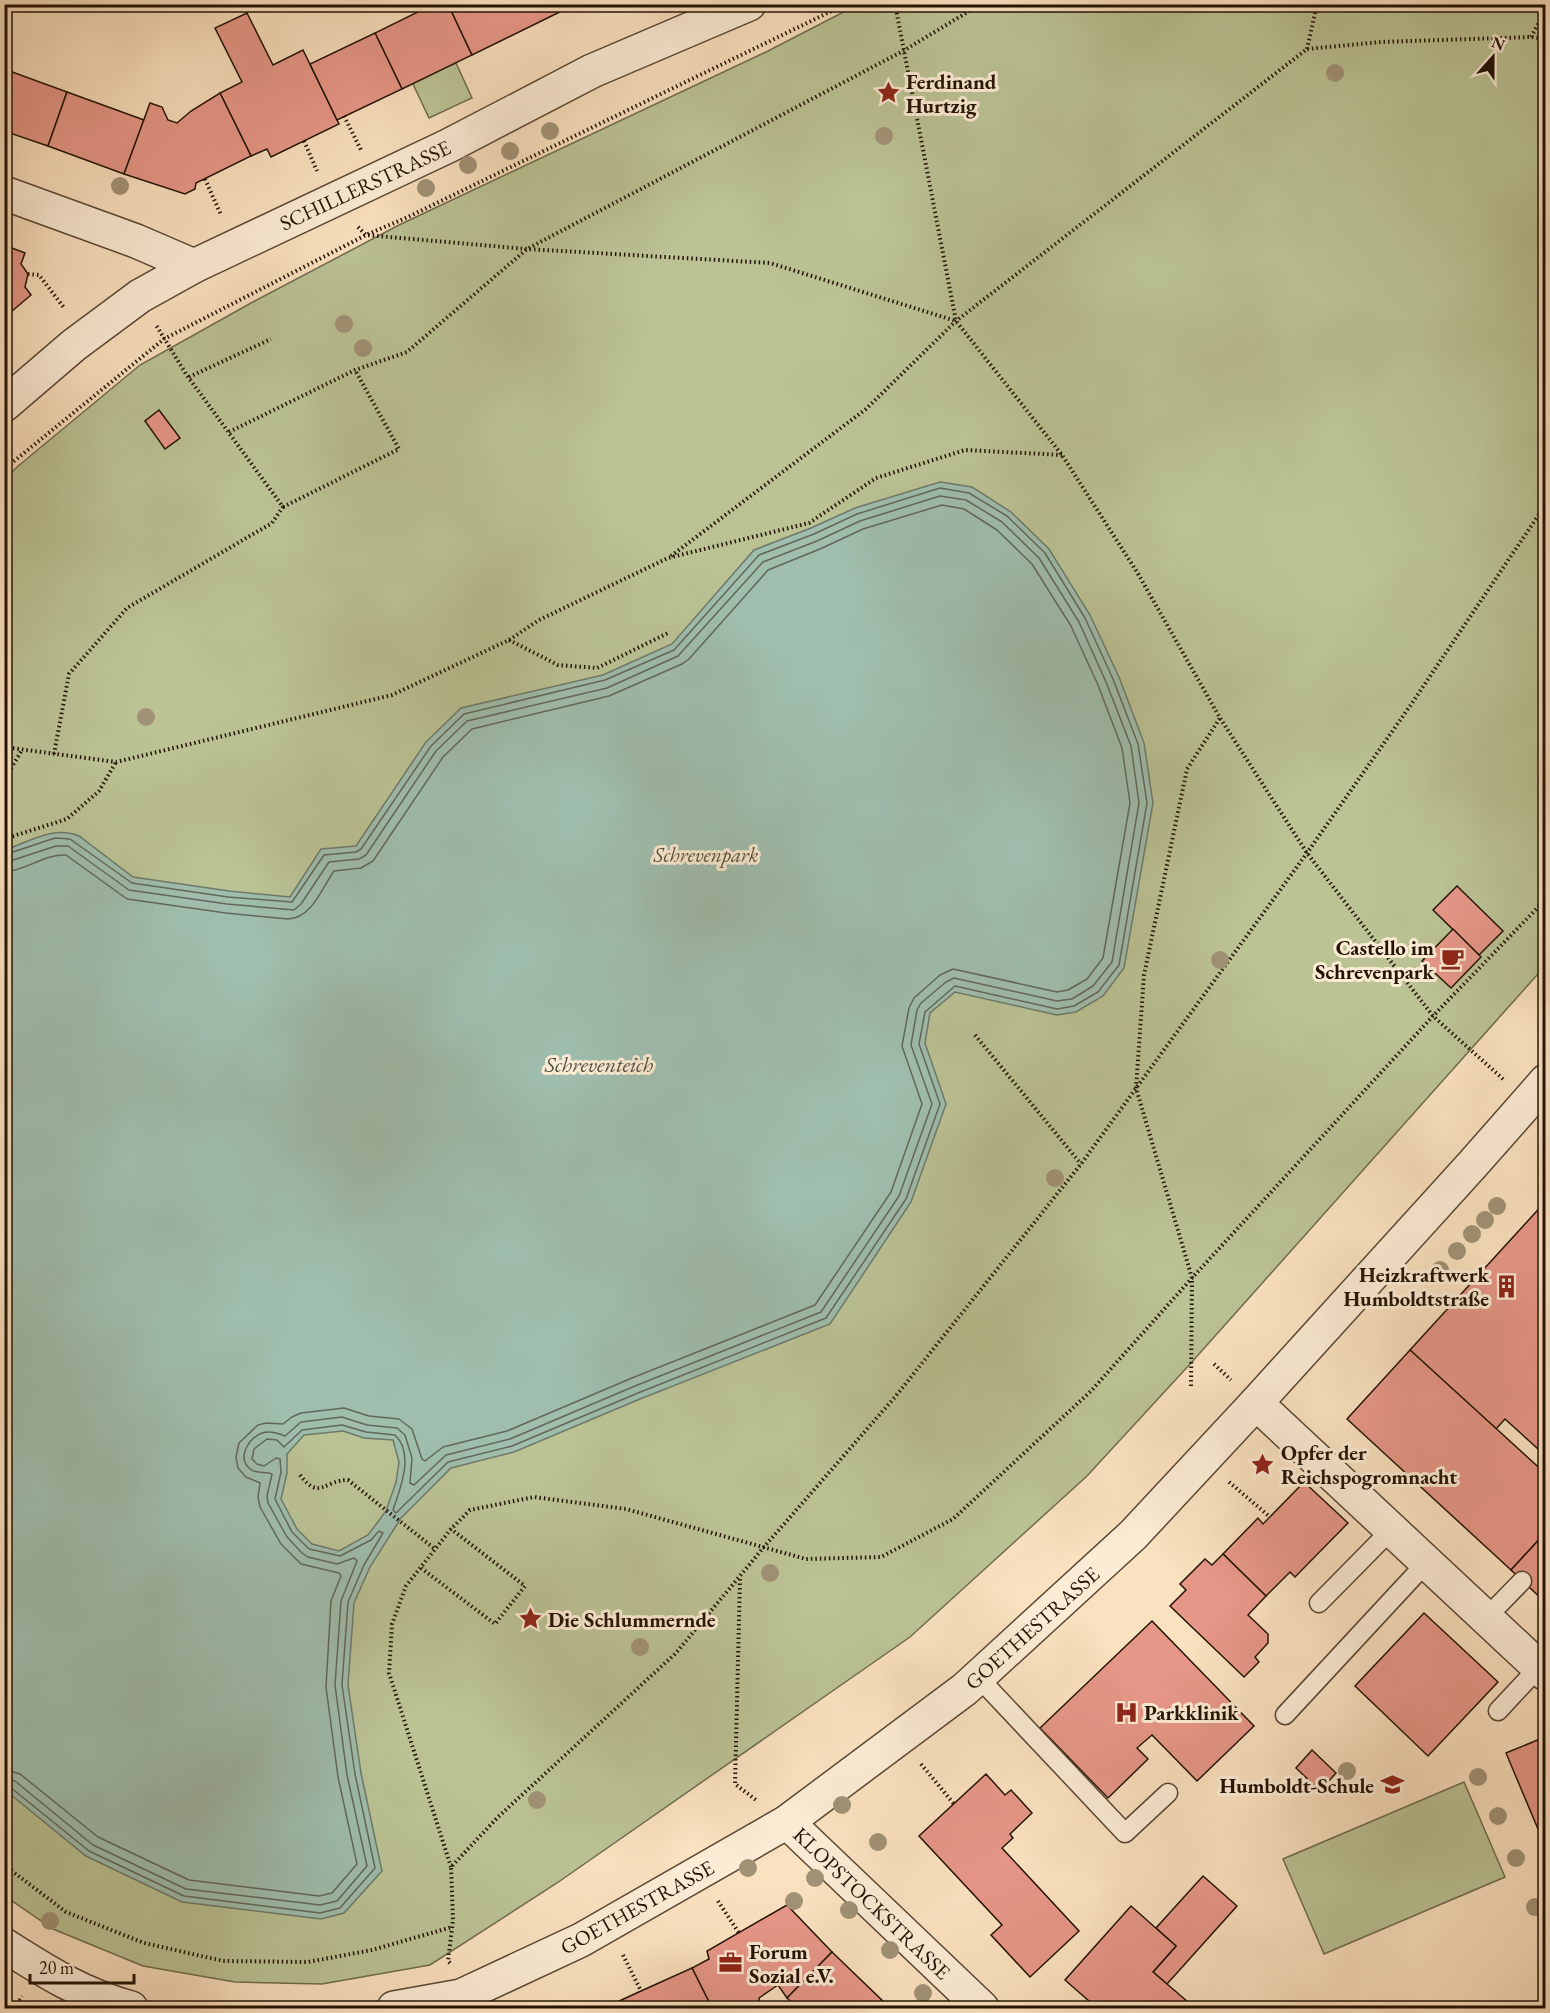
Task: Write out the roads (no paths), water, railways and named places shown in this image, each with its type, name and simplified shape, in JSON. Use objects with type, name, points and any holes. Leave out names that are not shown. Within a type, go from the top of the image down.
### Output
[{"type":"street","name":"SCHILLERSTRASSE","points":[[4,405],[86,336],[140,296],[195,266],[235,245],[448,146],[592,71],[749,4]]},
{"type":"street","points":[[4,193],[136,241],[195,266]]},
{"type":"street","name":"GOETHESTRASSE","points":[[394,2008],[459,1999],[608,1925],[788,1822],[965,1689],[1133,1535],[1472,1165],[1545,1081]]},
{"type":"street","points":[[1256,1403],[1542,1671]]},
{"type":"street","name":"KLOPSTOCKSTRASSE","points":[[788,1822],[982,2008]]},
{"type":"street","points":[[4,1945],[56,1978],[101,2000],[131,2008]]},
{"type":"lane","points":[[1318,1603],[1391,1530]]},
{"type":"lane","points":[[1285,1715],[1426,1563]]},
{"type":"lane","points":[[1486,1618],[1522,1581]]},
{"type":"lane","points":[[1498,1711],[1542,1671]]},
{"type":"lane","points":[[978,1677],[1125,1833],[1168,1793]]},
{"type":"water","name":"Schreventeich","points":[[940,482],[972,487],[1011,512],[1049,549],[1090,615],[1119,677],[1144,743],[1153,803],[1124,968],[1103,996],[1076,1012],[1057,1015],[955,992],[930,1013],[925,1043],[946,1104],[911,1202],[830,1324],[640,1399],[514,1452],[451,1468],[401,1518],[370,1567],[354,1603],[348,1685],[361,1773],[382,1871],[344,1913],[321,1919],[182,1902],[86,1856],[5,1790],[5,850],[51,833],[70,833],[79,836],[133,877],[290,897],[321,849],[356,846],[426,742],[461,708],[603,675],[672,644],[754,550],[855,508]],"holes":[[[343,1431],[364,1438],[393,1440],[399,1462],[396,1482],[386,1511],[368,1535],[339,1551],[312,1544],[297,1529],[281,1499],[287,1473],[287,1454],[304,1435]]]},
{"type":"place","name":"Ferdinand Hurtzig","points":[[888,93]]},
{"type":"place","name":"Castello im Schrevenpark","points":[[1452,959]]},
{"type":"place","name":"Heizkraftwerk Humboldtstraße","points":[[1507,1286]]},
{"type":"place","name":"Opfer der Reichspogromnacht","points":[[1263,1464]]},
{"type":"place","name":"Die Schlummernde","points":[[530,1619]]},
{"type":"place","name":"Parkklinik","points":[[1126,1712]]},
{"type":"place","name":"Humboldt-Schule","points":[[1392,1785]]},
{"type":"place","name":"Forum Sozial e.V.","points":[[731,1963]]},
{"type":"park label","name":"Schrevenpark","points":[[706,854]]}]
